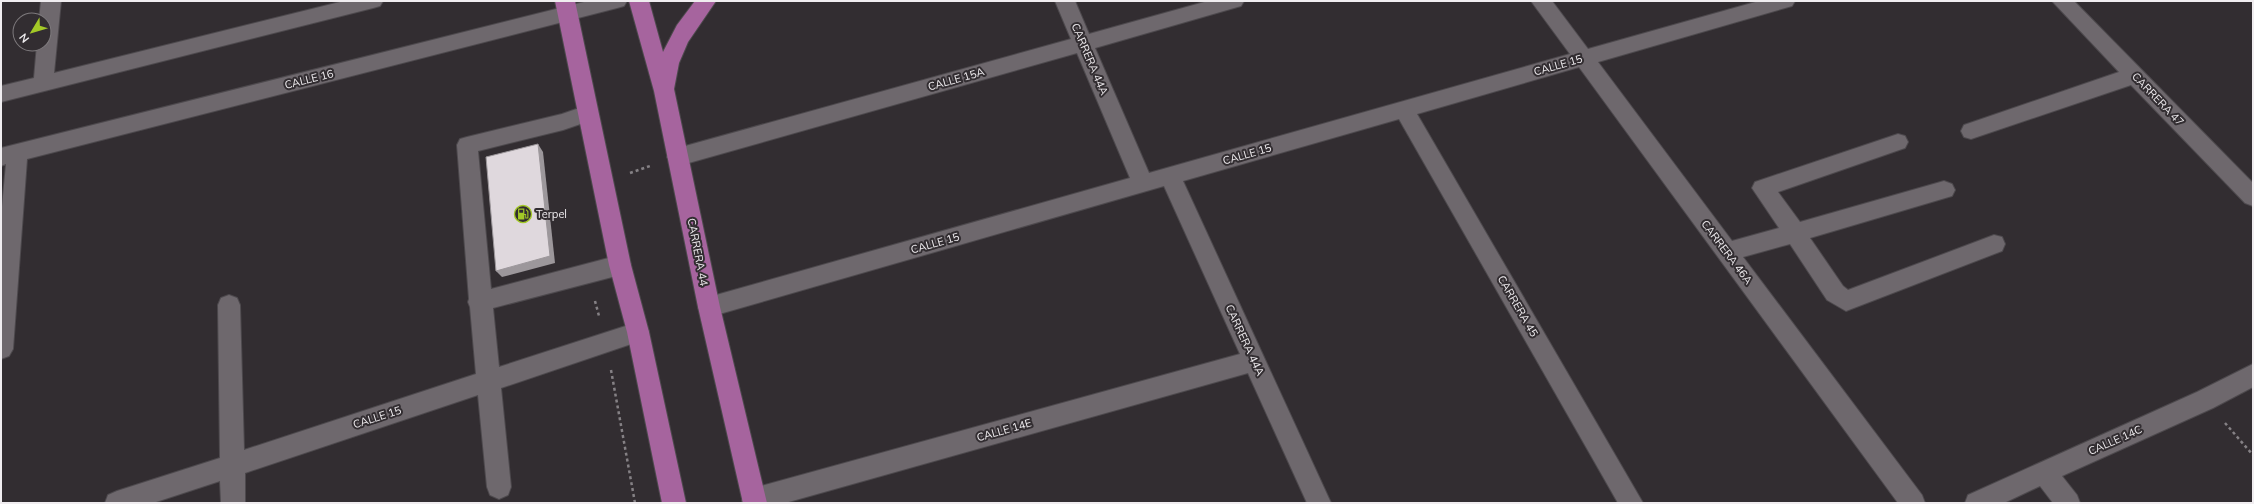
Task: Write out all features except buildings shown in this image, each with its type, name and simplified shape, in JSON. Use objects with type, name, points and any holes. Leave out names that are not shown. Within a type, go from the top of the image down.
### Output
[{"type":"main road","name":"CARRERA 44","points":[[639,1],[664,91],[709,308],[755,501]]},
{"type":"main road","points":[[664,91],[668,68],[676,44],[689,22],[706,1]]},
{"type":"main road","points":[[566,8],[620,265],[638,332],[674,503]]},
{"type":"street","points":[[43,84],[51,1]]},
{"type":"street","points":[[1,94],[373,1]]},
{"type":"street","name":"CALLE 16","points":[[9,155],[566,8],[617,1]]},
{"type":"street","name":"CARRERA 44A","points":[[1065,1],[1143,184]]},
{"type":"street","name":"CALLE 15A","points":[[678,157],[1234,1]]},
{"type":"street","name":"CARRERA 46A","points":[[1541,1],[1913,503]]},
{"type":"street","name":"CALLE 15","points":[[709,308],[1584,58],[1741,6],[1785,1]]},
{"type":"street","name":"CARRERA 47","points":[[2062,1],[2253,197]]},
{"type":"street","points":[[1971,131],[2135,75]]},
{"type":"street","name":"CARRERA 45","points":[[1404,109],[1631,503]]},
{"type":"street","points":[[499,487],[490,380],[480,302],[467,145],[513,143],[588,113]]},
{"type":"street","points":[[1898,142],[1763,188],[1835,293],[1846,301],[1994,244]]},
{"type":"street","points":[[1,349],[9,155]]},
{"type":"street","name":"CARRERA 44A","points":[[1170,176],[1319,503]]},
{"type":"street","points":[[1727,252],[1795,234],[1944,190]]},
{"type":"street","points":[[480,302],[532,279],[620,265]]},
{"type":"street","points":[[229,305],[233,503]]},
{"type":"street","name":"CALLE 15","points":[[117,503],[638,332]]},
{"type":"street","name":"CALLE 14E","points":[[755,501],[1254,361]]},
{"type":"street","name":"CALLE 14C","points":[[1977,503],[2205,400],[2253,375]]},
{"type":"street","points":[[2044,472],[2068,503]]},
{"type":"path","points":[[603,182],[678,157]]},
{"type":"path","points":[[2205,400],[2253,455]]},
{"type":"place","name":"Terpel","points":[[523,214]]}]
